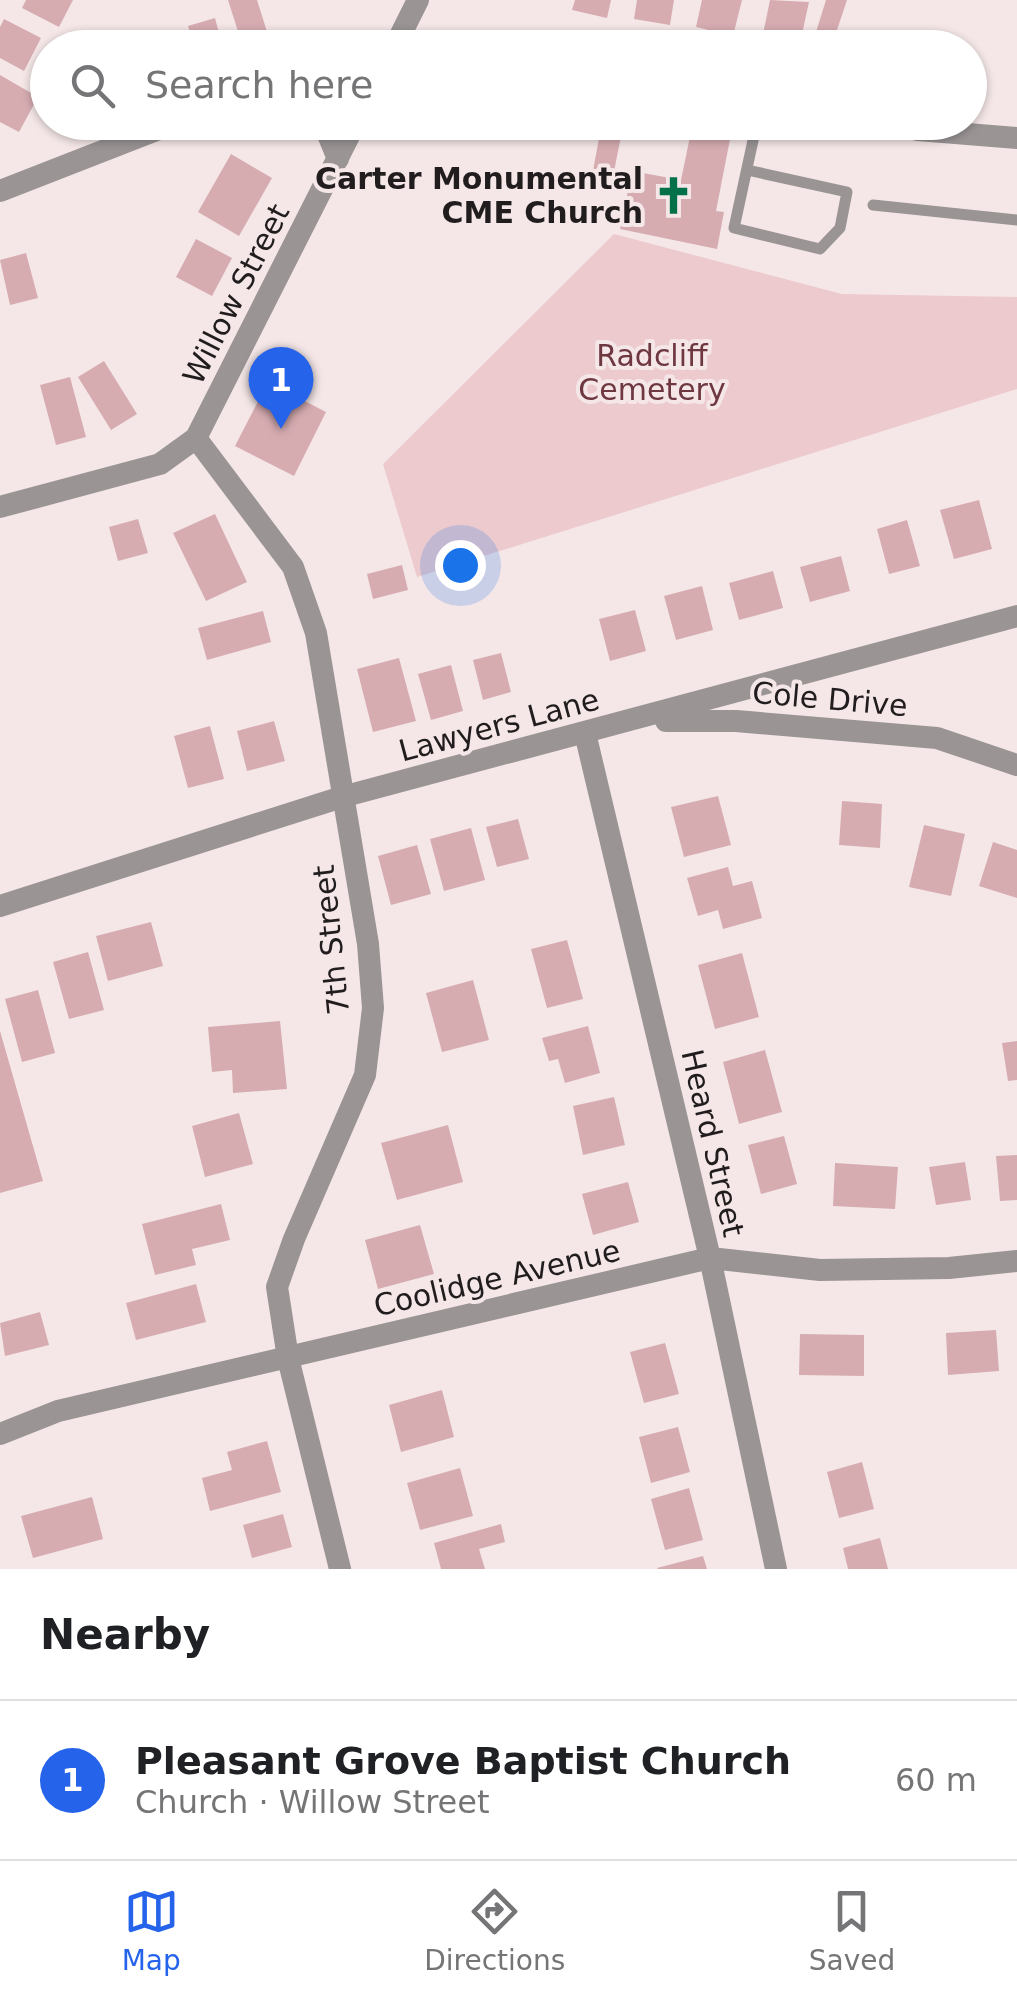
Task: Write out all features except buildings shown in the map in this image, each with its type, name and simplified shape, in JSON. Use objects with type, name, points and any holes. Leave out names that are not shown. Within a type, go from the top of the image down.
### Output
[{"type":"street","points":[[402,30],[418,0]]},
{"type":"street","points":[[987,136],[1017,138]]},
{"type":"street","points":[[0,190],[130,140]]},
{"type":"street","points":[[330,140],[338,159]]},
{"type":"street","name":"Willow Street","points":[[196,438],[347,140]]},
{"type":"street","points":[[0,507],[160,464],[196,438]]},
{"type":"street","name":"7th Street","points":[[196,438],[293,566],[316,633],[368,944],[373,1008],[366,1075],[277,1286],[288,1358],[340,1569]]},
{"type":"street","name":"Lawyers Lane","points":[[0,906],[342,797],[1017,616]]},
{"type":"street","name":"Cole Drive","points":[[632,721],[736,721],[936,738],[1017,765]]},
{"type":"street","name":"Heard Street","points":[[584,733],[710,1258],[776,1569]]},
{"type":"street","name":"Coolidge Avenue","points":[[0,1434],[58,1412],[710,1258],[820,1270],[949,1268],[1017,1261]]},
{"type":"lane","points":[[746,170],[848,192],[840,228],[820,249],[734,228],[746,170],[753,140]]},
{"type":"lane","points":[[873,206],[1017,220]]},
{"type":"green space","name":"Radcliff Cemetery","points":[[614,234],[842,294],[1017,297],[1017,389],[417,577],[383,464]]},
{"type":"place","name":"Carter Monumental CME Church","points":[[673,195]]},
{"type":"place","name":"Pleasant Grove Baptist Church","points":[[281,429]]}]
